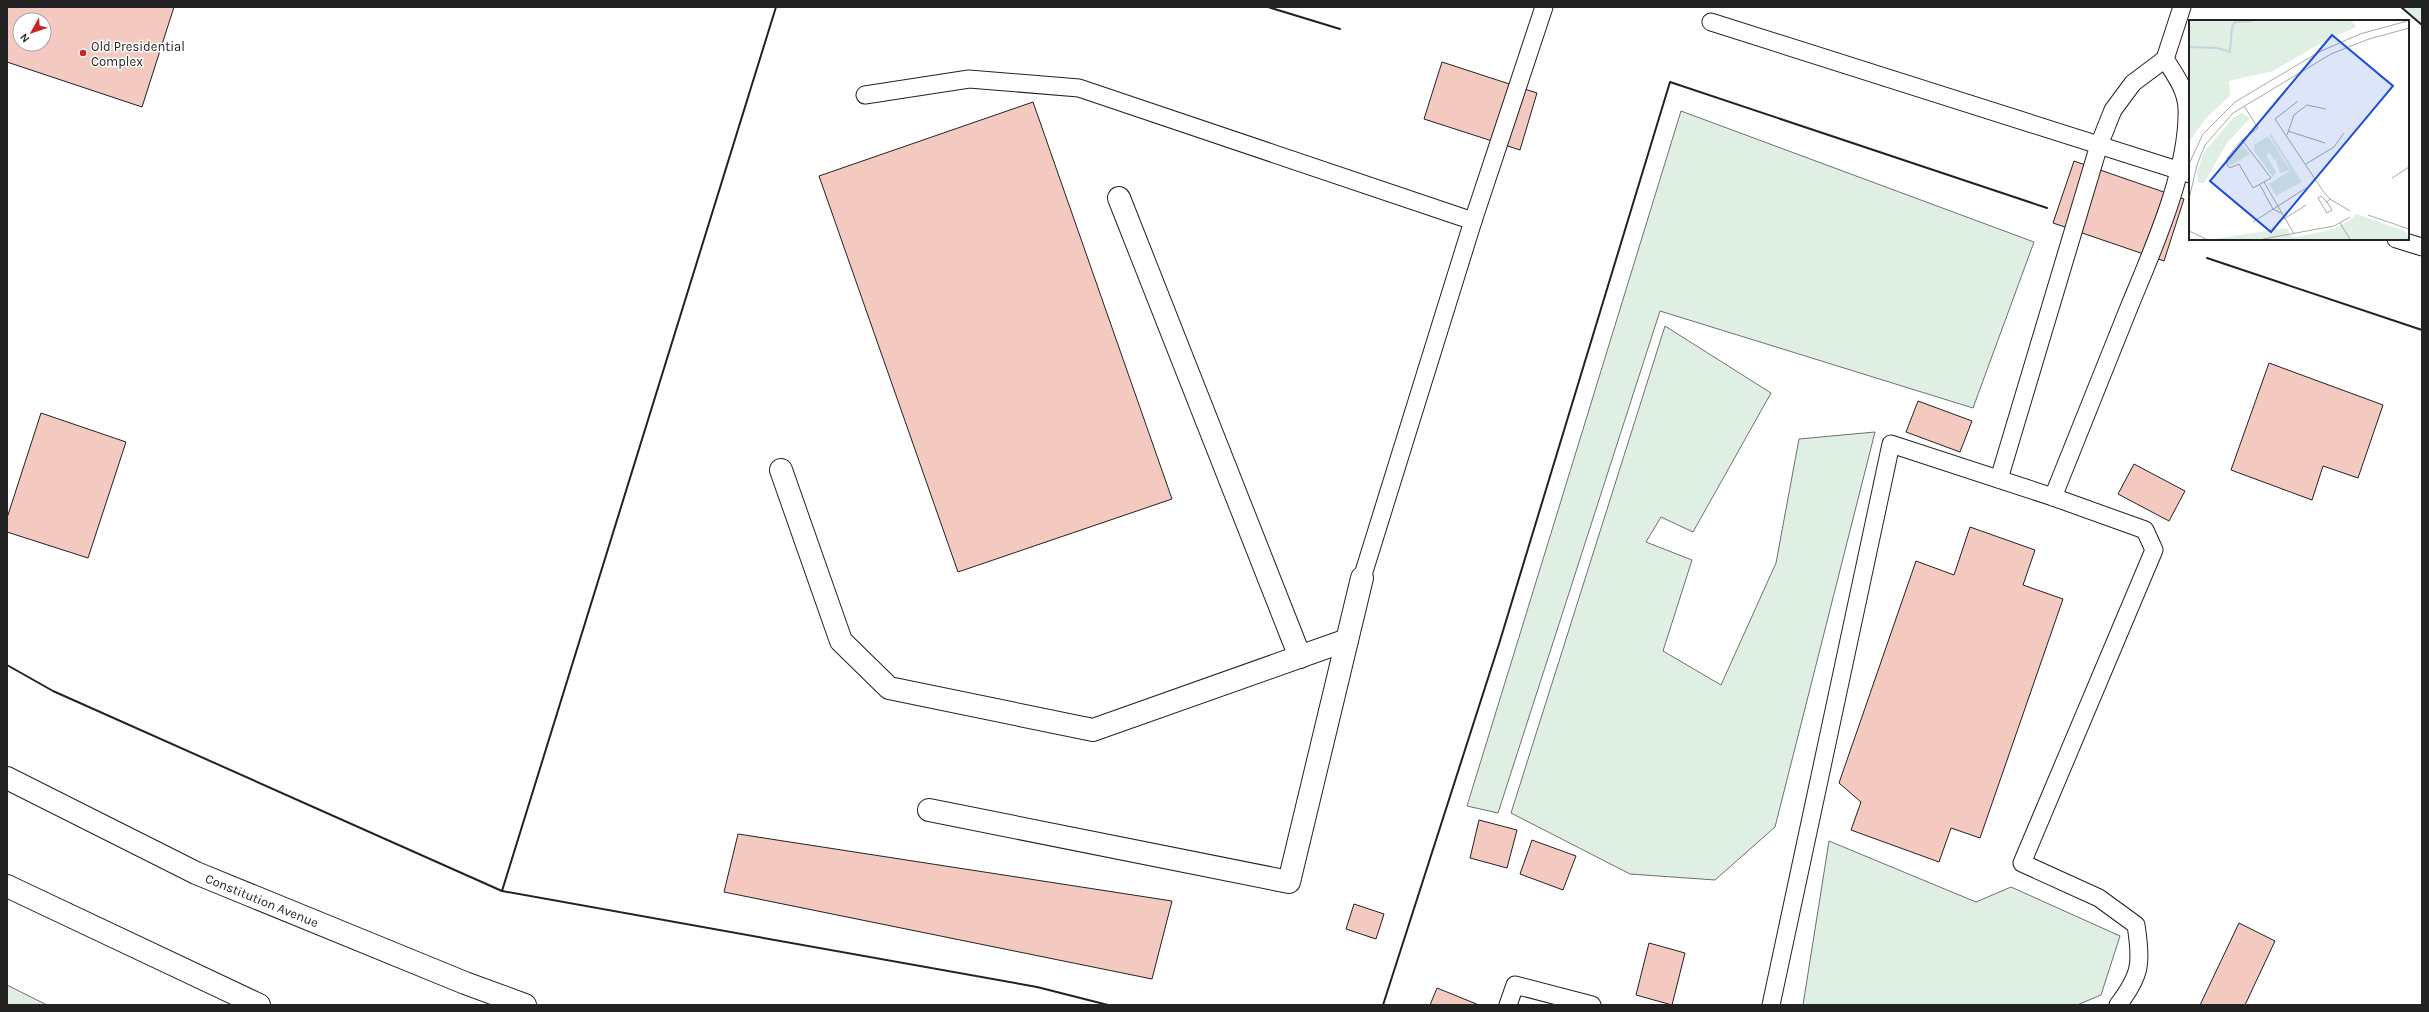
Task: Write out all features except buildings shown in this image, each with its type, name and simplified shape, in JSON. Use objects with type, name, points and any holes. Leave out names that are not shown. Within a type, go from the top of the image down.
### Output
[{"type":"street","points":[[1119,198],[1300,657]]},
{"type":"street","points":[[781,470],[842,641],[890,688],[1093,730],[1347,640]]},
{"type":"street","points":[[929,810],[1289,882],[1362,578]]},
{"type":"street","name":"Constitution Avenue","points":[[7,778],[196,873],[466,983],[525,1005]]},
{"type":"street","points":[[7,886],[259,1005]]},
{"type":"lane","points":[[1362,578],[1473,221],[1544,7]]},
{"type":"lane","points":[[1999,479],[2099,145],[2112,110],[2133,83],[2165,60],[2182,7]]},
{"type":"lane","points":[[1711,22],[2184,172]]},
{"type":"lane","points":[[2053,497],[2184,172],[2187,106],[2182,86],[2165,60]]},
{"type":"lane","points":[[865,95],[969,79],[1078,88],[1473,221]]},
{"type":"lane","points":[[2399,240],[2422,247]]},
{"type":"lane","points":[[1771,1005],[1891,444],[2053,497],[2145,530],[2154,550],[2022,863],[2099,898],[2136,925],[2141,954],[2134,984],[2118,1005]]},
{"type":"lane","points":[[1508,1005],[1515,985],[1592,1005]]},
{"type":"green space","points":[[2401,7],[2422,7],[2422,25]]},
{"type":"green space","points":[[1681,111],[2034,242],[1973,408],[1660,311],[1498,813],[1467,806]]},
{"type":"green space","points":[[1665,326],[1771,393],[1693,532],[1661,517],[1646,542],[1692,560],[1663,651],[1721,685],[1776,563],[1799,439],[1875,432],[1775,827],[1715,880],[1630,874],[1511,813]]},
{"type":"green space","points":[[1829,841],[1976,902],[2011,887],[2120,936],[2101,995],[2077,1005],[1803,1005]]},
{"type":"green space","points":[[7,985],[47,1005],[7,1005]]},
{"type":"wall","points":[[7,665],[53,691],[502,891],[776,7]]},
{"type":"wall","points":[[1268,7],[1340,29]]},
{"type":"wall","points":[[2401,7],[2422,25]]},
{"type":"wall","points":[[1383,1005],[1499,644],[1670,82],[2047,208]]},
{"type":"wall","points":[[2207,258],[2422,330]]},
{"type":"wall","points":[[502,891],[1037,987],[1108,1005]]},
{"type":"place","name":"Old Presidential Complex","points":[[83,53]]}]
